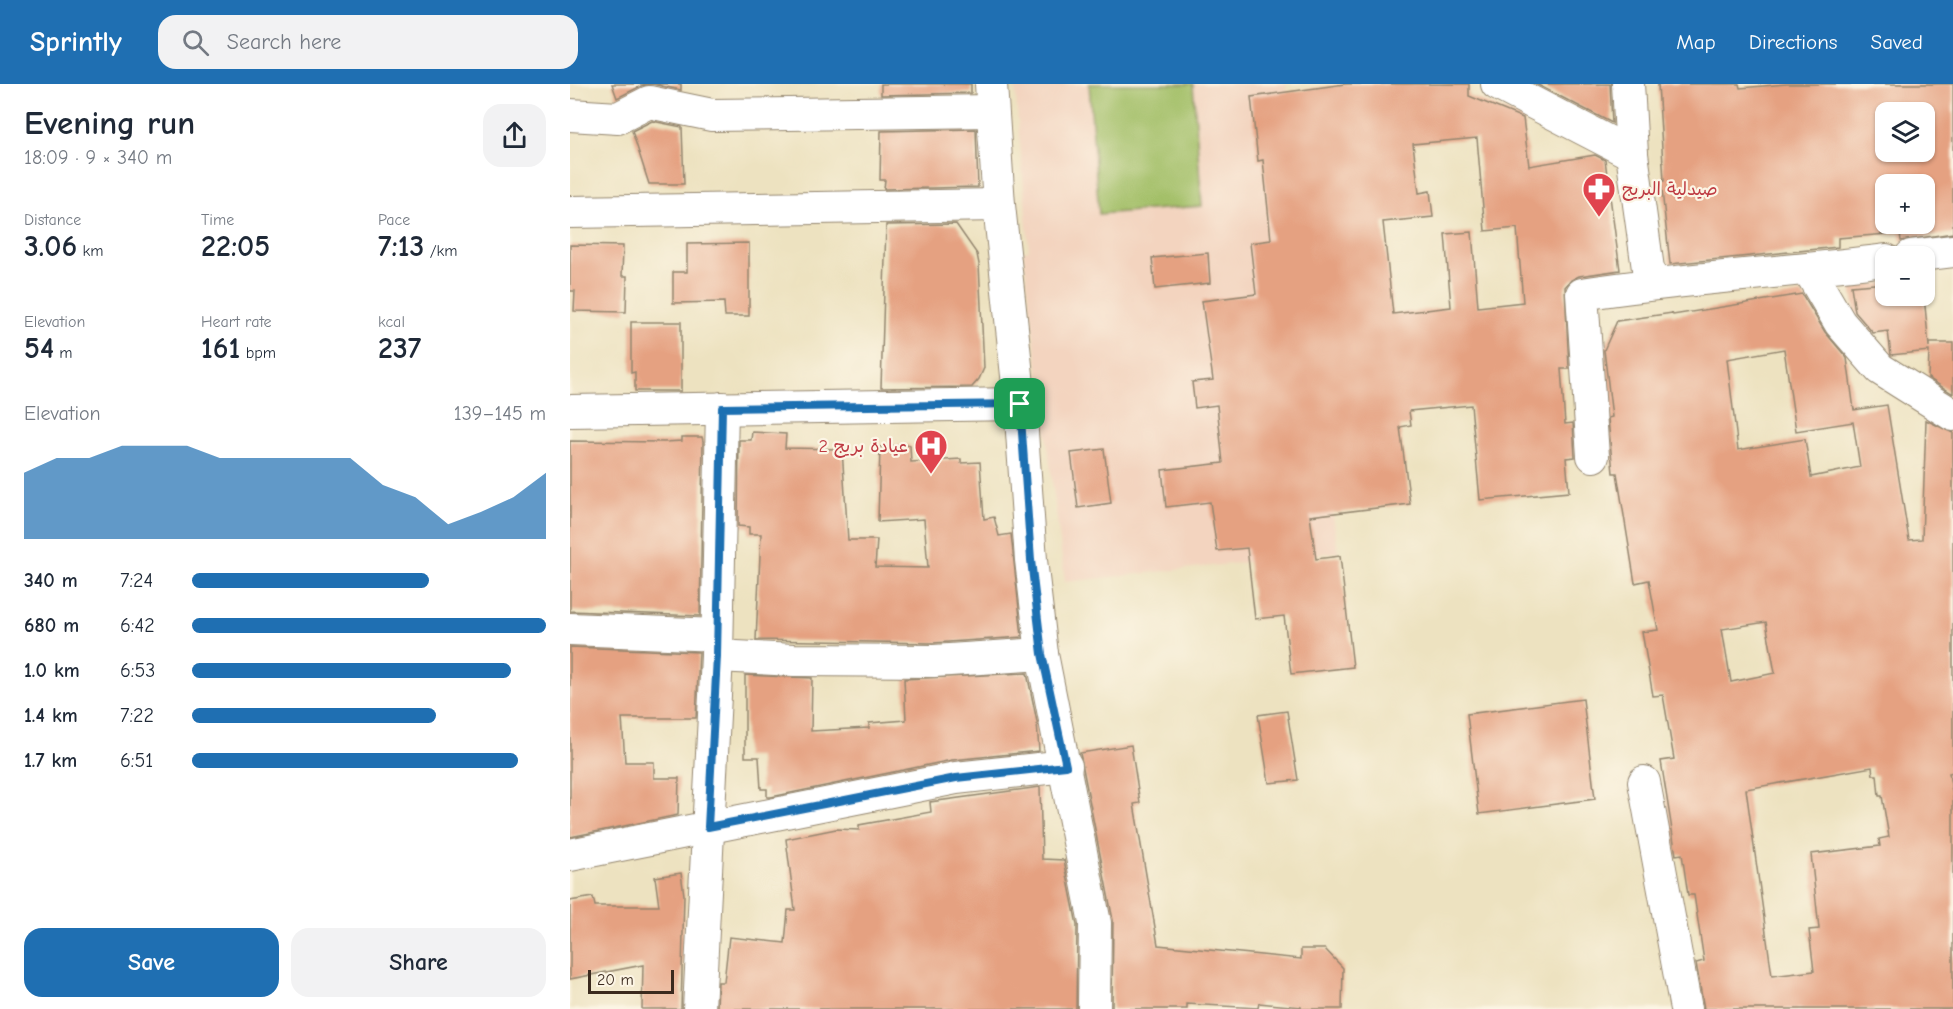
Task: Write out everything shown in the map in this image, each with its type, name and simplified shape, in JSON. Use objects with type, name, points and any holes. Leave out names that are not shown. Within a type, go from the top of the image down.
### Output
[{"type":"street","points":[[1497,84],[1632,154]]},
{"type":"street","points":[[1628,84],[1632,154],[1650,283]]},
{"type":"street","points":[[570,115],[618,118],[649,102],[712,115],[992,97],[999,205],[1020,404],[1031,560],[1042,654],[1066,766],[1095,923],[1094,1009]]},
{"type":"street","points":[[570,214],[999,205]]},
{"type":"street","points":[[570,214],[873,213]]},
{"type":"street","points":[[1935,253],[1953,251]]},
{"type":"street","points":[[1593,456],[1582,294],[1650,283],[1809,270],[1875,261]]},
{"type":"street","points":[[1809,270],[1840,323],[1880,369],[1953,416]]},
{"type":"street","points":[[570,411],[1020,404]]},
{"type":"street","points":[[699,1009],[717,645],[722,408]]},
{"type":"street","points":[[570,629],[717,645],[794,660],[934,661],[1042,654]]},
{"type":"street","points":[[570,855],[956,778],[1066,766]]},
{"type":"street","points":[[1644,782],[1686,1009]]},
{"type":"shaded area","points":[[1015,84],[1286,84],[1316,390],[1338,552],[1065,582],[1023,251],[1029,250]]},
{"type":"green space","points":[[1089,84],[1193,84],[1202,206],[1099,214]]},
{"type":"building","points":[[612,84],[652,84],[641,86],[617,98]]},
{"type":"building","points":[[652,84],[681,84],[681,90]]},
{"type":"building","points":[[881,84],[971,84],[971,93],[881,95]]},
{"type":"building","points":[[1345,84],[1469,84],[1469,96],[1523,118],[1529,166],[1595,155],[1605,160],[1620,270],[1579,276],[1565,287],[1569,369],[1561,369],[1565,424],[1573,423],[1575,457],[1566,458],[1569,492],[1480,500],[1471,405],[1409,411],[1411,425],[1400,427],[1410,504],[1310,516],[1316,559],[1340,556],[1353,667],[1291,674],[1284,616],[1255,619],[1247,548],[1217,551],[1210,502],[1166,507],[1162,470],[1223,463],[1217,405],[1195,408],[1192,382],[1213,380],[1202,301],[1256,294],[1250,243],[1271,240],[1263,160],[1258,161],[1251,97]],"holes":[[[1477,138],[1485,231],[1517,228],[1523,302],[1478,307],[1472,232],[1445,234],[1451,307],[1393,314],[1383,222],[1433,217],[1430,191],[1419,193],[1413,144]]]},
{"type":"building","points":[[1536,84],[1610,84],[1612,123]]},
{"type":"building","points":[[1658,84],[1739,84],[1740,88],[1787,84],[1953,84],[1953,233],[1901,241],[1900,234],[1935,234],[1935,174],[1875,174],[1875,234],[1888,234],[1838,238],[1838,247],[1670,264],[1661,181],[1664,181]]},
{"type":"building","points":[[652,121],[682,127],[684,184],[649,184],[632,131]]},
{"type":"building","points":[[976,129],[978,187],[884,189],[885,180],[880,180],[881,131]]},
{"type":"building","points":[[956,224],[977,254],[979,264],[984,368],[979,379],[972,387],[881,388],[886,225]]},
{"type":"building","points":[[749,243],[749,316],[725,316],[724,302],[673,303],[673,272],[687,272],[687,244]]},
{"type":"building","points":[[570,245],[623,246],[622,276],[627,276],[626,312],[574,311],[575,291],[570,291]]},
{"type":"building","points":[[1208,253],[1210,283],[1155,289],[1152,258]]},
{"type":"building","points":[[1875,284],[1875,306],[1925,306],[1929,347],[1929,343],[1953,343],[1953,394],[1928,378],[1929,351],[1891,355],[1888,331],[1873,333],[1855,312],[1851,286]]},
{"type":"building","points":[[1802,294],[1825,332],[1847,358],[1854,410],[1887,405],[1909,540],[1922,539],[1926,420],[1953,433],[1953,772],[1949,773],[1953,798],[1953,1009],[1704,1009],[1696,963],[1704,961],[1694,895],[1688,895],[1682,854],[1676,855],[1661,761],[1674,759],[1663,695],[1653,696],[1642,632],[1658,630],[1649,580],[1635,583],[1617,473],[1613,473],[1608,418],[1612,417],[1604,350],[1617,321],[1672,313],[1673,315]],"holes":[[[1784,349],[1796,431],[1853,422],[1860,467],[1811,477],[1805,439],[1738,450],[1727,359]],[[1766,622],[1775,673],[1731,682],[1722,629]],[[1872,767],[1873,775],[1877,775],[1879,796],[1882,796],[1889,837],[1879,839],[1880,846],[1811,854],[1819,929],[1809,930],[1814,971],[1772,976],[1746,789]]]},
{"type":"building","points":[[631,322],[681,322],[681,391],[635,391],[635,372],[631,373]]},
{"type":"building","points":[[752,432],[786,434],[785,448],[842,449],[848,540],[877,540],[875,567],[928,568],[924,519],[878,522],[880,447],[910,445],[911,462],[961,459],[961,463],[980,462],[984,519],[994,517],[999,536],[1011,534],[1022,637],[933,643],[756,640],[761,534],[749,534],[749,527],[738,526],[739,440],[751,440]]},
{"type":"building","points":[[682,437],[702,437],[703,441],[700,616],[570,611],[570,441],[664,442],[682,441]]},
{"type":"building","points":[[1104,449],[1111,503],[1078,508],[1071,453]]},
{"type":"building","points":[[570,647],[699,652],[696,718],[622,718],[625,762],[654,762],[654,778],[679,778],[678,815],[570,837]]},
{"type":"building","points":[[1027,673],[1037,722],[1039,751],[952,760],[771,797],[767,797],[767,789],[761,789],[759,757],[745,757],[745,675],[812,678],[811,731],[869,728],[869,723],[906,720],[904,679]]},
{"type":"building","points":[[1583,699],[1595,799],[1479,814],[1467,714]]},
{"type":"building","points":[[1287,711],[1298,780],[1269,783],[1258,715]]},
{"type":"building","points":[[1131,745],[1140,803],[1134,804],[1158,945],[1301,959],[1301,949],[1325,949],[1343,968],[1342,1009],[1301,1009],[1301,1007],[1259,1003],[1258,1008],[1187,1004],[1187,1009],[1112,1009],[1113,920],[1080,753]]},
{"type":"building","points":[[1040,787],[1042,859],[1064,860],[1077,925],[1076,1009],[717,1009],[718,982],[724,982],[729,937],[785,943],[788,910],[795,910],[786,839],[836,829],[859,830],[859,825],[931,812],[930,802]]},
{"type":"building","points":[[681,873],[684,895],[681,1009],[642,1009],[643,965],[570,979],[570,901],[593,897],[595,906],[659,906],[655,877]]},
{"type":"place","name":"صيدلية البريج","points":[[1599,218]]},
{"type":"place","name":"عيادة بريج 2","points":[[931,475]]},
{"type":"route","points":[[1020,404],[1031,560],[1042,654],[1066,766],[956,778],[708,827],[717,656],[720,549],[718,511],[722,408],[843,409],[1020,404]]}]
